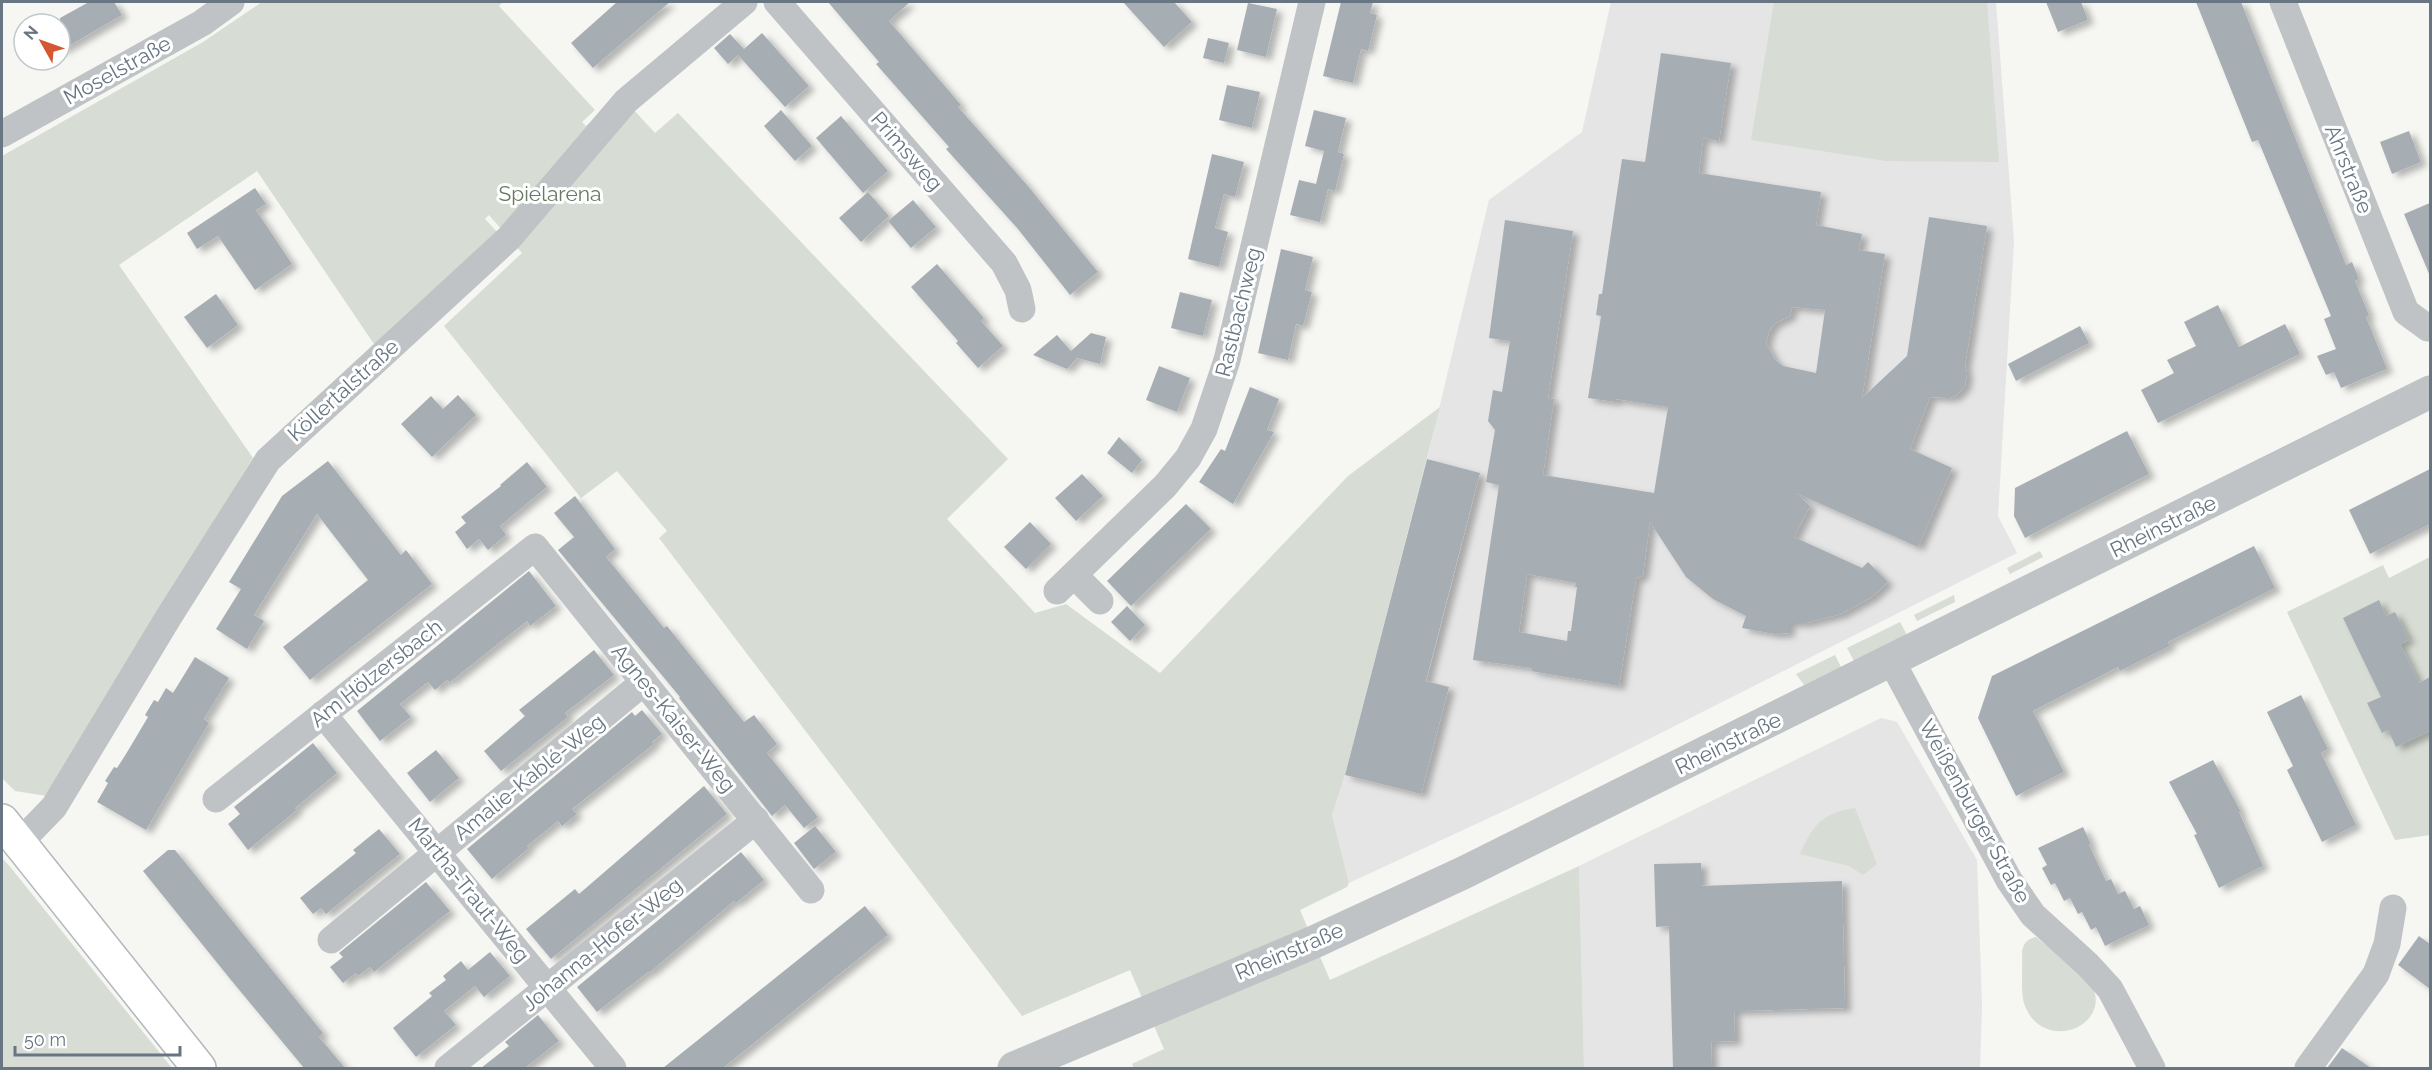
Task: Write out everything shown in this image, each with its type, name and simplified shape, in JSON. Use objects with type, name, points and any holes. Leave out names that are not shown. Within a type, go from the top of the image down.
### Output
[{"type":"main road","points":[[11,832],[199,1068]]},
{"type":"street","name":"Moselstraße","points":[[2,134],[202,23],[231,2]]},
{"type":"street","name":"Köllertalstraße","points":[[11,832],[54,807],[179,600],[268,460],[509,238],[626,101],[744,2]]},
{"type":"street","name":"Primsweg","points":[[777,2],[1004,263],[1018,290],[1022,309]]},
{"type":"street","name":"Rastbachweg","points":[[1100,601],[1066,583],[1165,486],[1188,458],[1204,429],[1227,360],[1312,2]]},
{"type":"street","name":"Ahrstraße","points":[[2283,2],[2406,312],[2428,328]]},
{"type":"street","name":"Rheinstraße","points":[[1014,1068],[1314,942],[1552,831],[2430,392]]},
{"type":"street","name":"Agnes-Kaiser-Weg","points":[[535,547],[811,890]]},
{"type":"street","name":"Am Hölzersbach","points":[[216,799],[535,547]]},
{"type":"street","name":"Weißenburger Straße","points":[[1892,662],[2009,880],[2033,915],[2088,964],[2110,989],[2152,1068]]},
{"type":"street","name":"Amalie-Kablé-Weg","points":[[331,940],[644,682]]},
{"type":"street","name":"Martha-Traut-Weg","points":[[323,714],[613,1068]]},
{"type":"street","name":"Johanna-Hofer-Weg","points":[[448,1068],[756,820]]},
{"type":"street","points":[[2308,1068],[2376,974],[2387,944],[2393,908]]},
{"type":"shaded area","points":[[1611,2],[1996,2],[2014,241],[1998,516],[2017,553],[1534,797],[1349,883],[1332,815],[1345,775],[1421,794],[1449,687],[1427,681],[1478,482],[1464,469],[1427,459],[1489,200],[1582,132]]},
{"type":"shaded area","points":[[1881,718],[1897,722],[1977,860],[1982,1004],[1980,1068],[1584,1068],[1579,866]]},
{"type":"green space","name":"Spielarena","points":[[262,2],[503,2],[499,6],[595,110],[582,122],[586,126],[621,96],[655,133],[678,113],[1008,459],[947,519],[1035,613],[1066,604],[1160,673],[1348,476],[1440,407],[1345,775],[1332,815],[1349,883],[1347,887],[1300,910],[1330,980],[1579,866],[1584,1068],[1134,1068],[1132,1064],[1164,1049],[1130,970],[1022,1016],[659,538],[667,531],[617,471],[581,498],[444,326],[522,253],[489,215],[485,219],[499,234],[376,347],[257,171],[119,265],[253,458],[47,796],[15,791],[2,778],[2,156],[203,42]]},
{"type":"green space","points":[[1774,2],[1987,2],[1999,162],[1886,161],[1751,140]]},
{"type":"green space","points":[[2040,551],[2043,557],[2010,574],[2007,568]]},
{"type":"green space","points":[[2430,557],[2430,835],[2395,840],[2287,612],[2383,565],[2389,578]]},
{"type":"green space","points":[[1954,595],[1955,602],[1917,621],[1914,615]]},
{"type":"green space","points":[[1900,622],[1907,635],[1854,661],[1847,648]]},
{"type":"green space","points":[[1835,655],[1841,667],[1804,685],[1796,674]]},
{"type":"green space","points":[[1855,808],[1877,864],[1863,875],[1849,866],[1800,854],[1809,835],[1820,822],[1834,813]]},
{"type":"green space","points":[[2,858],[11,868],[172,1068],[2,1068]]},
{"type":"green space","points":[[2036,937],[2078,971],[2095,994],[2095,1006],[2090,1017],[2081,1025],[2070,1030],[2057,1031],[2045,1028],[2034,1020],[2023,1001],[2022,951],[2026,942]]},
{"type":"building","points":[[89,2],[114,2],[122,15],[72,44],[71,12]]},
{"type":"building","points":[[617,2],[670,2],[593,68],[571,43]]},
{"type":"building","points":[[828,2],[910,2],[889,21],[961,105],[958,107],[1027,185],[1098,272],[1070,295],[1018,229],[946,149],[949,147],[876,64],[879,62]]},
{"type":"building","points":[[1123,2],[1174,2],[1192,22],[1164,47]]},
{"type":"building","points":[[1341,2],[1373,2],[1370,13],[1377,15],[1368,51],[1361,49],[1353,83],[1323,76]]},
{"type":"building","points":[[2046,2],[2081,2],[2088,20],[2058,32]]},
{"type":"building","points":[[2196,2],[2241,2],[2346,265],[2352,262],[2359,279],[2355,281],[2369,315],[2366,317],[2387,369],[2341,388],[2334,372],[2326,375],[2317,356],[2336,349],[2324,319],[2331,316],[2258,140],[2252,142]]},
{"type":"building","points":[[1248,3],[1277,9],[1266,57],[1237,50]]},
{"type":"building","points":[[762,33],[809,86],[785,107],[738,55],[728,64],[714,48],[730,34],[744,49]]},
{"type":"building","points":[[1208,38],[1229,43],[1224,63],[1203,58]]},
{"type":"building","points":[[1661,53],[1731,63],[1719,141],[1703,138],[1699,173],[1821,192],[1816,225],[1862,234],[1859,250],[1885,254],[1862,398],[1907,356],[1929,217],[1987,226],[1965,366],[1967,373],[1965,386],[1956,396],[1930,397],[1910,449],[1952,468],[1918,547],[1796,493],[1810,506],[1794,537],[1862,568],[1868,562],[1888,582],[1872,597],[1841,614],[1806,623],[1789,623],[1789,633],[1775,634],[1742,628],[1746,616],[1713,599],[1686,577],[1650,522],[1643,575],[1636,579],[1619,686],[1531,671],[1532,668],[1473,660],[1499,485],[1486,482],[1495,430],[1488,421],[1493,390],[1502,392],[1510,341],[1489,338],[1505,220],[1573,231],[1548,398],[1554,399],[1543,475],[1654,493],[1668,407],[1616,399],[1616,402],[1588,398],[1601,316],[1596,315],[1599,294],[1602,294],[1622,159],[1645,162]],"holes":[[[1792,307],[1825,310],[1816,373],[1783,366],[1775,360],[1766,343],[1774,324],[1790,316]],[[1527,574],[1576,583],[1571,631],[1568,631],[1567,641],[1519,632]]]},
{"type":"building","points":[[1227,85],[1260,92],[1252,128],[1219,120]]},
{"type":"building","points":[[781,110],[812,146],[795,161],[764,126]]},
{"type":"building","points":[[1314,110],[1346,118],[1338,152],[1344,154],[1335,191],[1328,189],[1320,222],[1290,215],[1299,180],[1316,184],[1324,151],[1305,146]]},
{"type":"building","points":[[841,116],[888,171],[863,193],[816,138]]},
{"type":"building","points":[[2409,131],[2421,162],[2392,174],[2380,142]]},
{"type":"building","points":[[1212,154],[1244,162],[1235,197],[1224,194],[1215,228],[1228,232],[1219,267],[1188,259]]},
{"type":"building","points":[[255,188],[266,204],[256,210],[292,264],[255,290],[218,236],[197,249],[187,233]]},
{"type":"building","points":[[868,192],[889,216],[861,242],[839,218]]},
{"type":"building","points":[[913,200],[936,227],[911,248],[888,221]]},
{"type":"building","points":[[2430,203],[2430,276],[2404,214]]},
{"type":"building","points":[[1281,249],[1313,257],[1305,290],[1312,292],[1303,326],[1296,324],[1288,360],[1258,353]]},
{"type":"building","points":[[937,264],[984,318],[981,321],[1003,346],[978,368],[911,287]]},
{"type":"building","points":[[1180,292],[1212,300],[1203,336],[1171,328]]},
{"type":"building","points":[[216,294],[238,325],[207,348],[184,317]]},
{"type":"building","points":[[2218,305],[2239,347],[2285,324],[2300,354],[2158,423],[2141,390],[2174,373],[2167,360],[2196,346],[2184,322]]},
{"type":"building","points":[[2080,326],[2089,343],[2016,381],[2008,364]]},
{"type":"building","points":[[1091,333],[1106,337],[1100,364],[1077,358],[1067,369],[1033,355],[1057,335],[1071,351]]},
{"type":"building","points":[[1159,366],[1190,378],[1177,412],[1146,400]]},
{"type":"building","points":[[1250,387],[1279,399],[1267,430],[1274,432],[1233,504],[1199,482],[1221,449],[1225,451]]},
{"type":"building","points":[[458,395],[476,415],[432,457],[401,424],[431,396],[443,409]]},
{"type":"building","points":[[2127,431],[2149,474],[2025,538],[2014,516],[2015,488]]},
{"type":"building","points":[[1119,437],[1142,460],[1132,473],[1107,453]]},
{"type":"building","points":[[1427,459],[1480,473],[1426,681],[1449,687],[1421,794],[1345,775]]},
{"type":"building","points":[[328,461],[401,555],[406,550],[432,584],[310,680],[283,647],[368,580],[317,514],[254,615],[264,621],[247,649],[216,629],[241,589],[229,582],[282,496]]},
{"type":"building","points":[[527,462],[547,487],[500,526],[506,535],[488,550],[479,539],[467,549],[455,532],[466,523],[461,517]]},
{"type":"building","points":[[2430,469],[2430,524],[2370,554],[2349,510]]},
{"type":"building","points":[[1082,474],[1103,496],[1076,521],[1055,498]]},
{"type":"building","points":[[575,496],[615,549],[606,557],[664,628],[667,626],[744,722],[754,715],[777,744],[767,753],[818,817],[804,828],[785,805],[772,816],[680,697],[558,550],[574,537],[554,513]]},
{"type":"building","points":[[1186,504],[1211,529],[1131,606],[1107,581]]},
{"type":"building","points":[[1030,522],[1051,544],[1026,569],[1004,547]]},
{"type":"building","points":[[2254,546],[2275,588],[2168,642],[2170,646],[2120,671],[2118,667],[2033,711],[2064,772],[2016,796],[1978,718],[1992,676]]},
{"type":"building","points":[[529,571],[556,606],[530,626],[527,621],[450,682],[447,680],[435,690],[428,682],[400,704],[411,717],[380,741],[357,711]]},
{"type":"building","points":[[2379,600],[2386,616],[2395,612],[2409,640],[2400,644],[2419,683],[2430,677],[2430,731],[2396,747],[2388,730],[2382,733],[2367,703],[2381,697],[2343,618]]},
{"type":"building","points":[[1127,606],[1145,625],[1130,641],[1111,622]]},
{"type":"building","points":[[594,650],[614,675],[565,713],[568,717],[501,771],[484,751],[525,716],[519,710]]},
{"type":"building","points":[[195,657],[229,678],[204,719],[209,723],[146,830],[97,802],[108,783],[105,781],[126,754],[148,717],[145,715],[154,700],[158,702],[166,688],[173,693]]},
{"type":"building","points":[[2301,695],[2328,749],[2321,753],[2356,825],[2322,842],[2287,770],[2293,766],[2267,712]]},
{"type":"building","points":[[642,710],[662,734],[652,742],[654,744],[572,809],[577,814],[562,826],[558,821],[492,879],[467,849],[632,712],[635,716]]},
{"type":"building","points":[[313,743],[337,773],[295,808],[297,810],[248,850],[228,824],[240,814],[234,807]]},
{"type":"building","points":[[436,750],[459,778],[430,802],[407,773]]},
{"type":"building","points":[[2213,760],[2241,812],[2239,812],[2263,866],[2219,888],[2194,835],[2197,834],[2169,782]]},
{"type":"building","points":[[704,786],[727,814],[551,959],[526,929],[575,889],[579,894]]},
{"type":"building","points":[[815,826],[836,852],[814,869],[794,843]]},
{"type":"building","points":[[2083,827],[2106,881],[2111,879],[2118,894],[2125,891],[2134,909],[2140,906],[2149,925],[2105,946],[2096,927],[2091,930],[2082,912],[2078,914],[2070,898],[2064,901],[2055,883],[2051,885],[2042,868],[2047,865],[2038,848]]},
{"type":"building","points":[[379,829],[400,854],[326,914],[321,908],[313,914],[300,898],[356,853],[353,850]]},
{"type":"building","points":[[168,850],[175,850],[323,1033],[319,1037],[345,1068],[304,1068],[231,980],[143,871]]},
{"type":"building","points":[[741,852],[764,880],[736,903],[734,901],[649,973],[597,1012],[577,987]]},
{"type":"building","points":[[1701,863],[1701,886],[1842,881],[1845,1008],[1734,1011],[1735,1041],[1711,1042],[1712,1068],[1673,1068],[1669,926],[1656,927],[1654,864]]},
{"type":"building","points":[[426,882],[450,911],[374,972],[370,967],[358,976],[356,973],[343,983],[330,967],[343,957],[339,953]]},
{"type":"building","points":[[865,906],[888,935],[723,1068],[663,1068]]},
{"type":"building","points":[[2419,936],[2430,944],[2430,989],[2398,965]]},
{"type":"building","points":[[490,952],[510,976],[484,997],[475,986],[444,1011],[456,1025],[416,1057],[393,1028],[432,996],[429,993],[446,980],[443,976],[461,961],[468,970]]},
{"type":"building","points":[[538,1015],[559,1041],[525,1068],[481,1068],[509,1046],[505,1042]]},
{"type":"building","points":[[2342,1048],[2371,1068],[2327,1068]]}]
